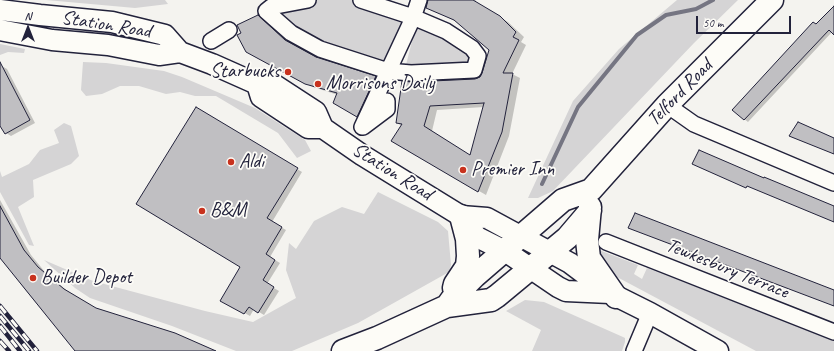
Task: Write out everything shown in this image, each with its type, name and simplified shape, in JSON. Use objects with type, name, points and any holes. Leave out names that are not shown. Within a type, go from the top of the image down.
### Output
[{"type":"highway","name":"Telford Road","points":[[452,300],[481,286],[495,276],[527,266],[567,238],[591,200],[667,105],[772,0]]},
{"type":"highway","name":"Telford Road","points":[[452,300],[475,276],[522,237],[563,200],[591,200]]},
{"type":"highway","points":[[591,200],[587,240],[589,258],[613,295]]},
{"type":"highway","points":[[343,351],[377,338],[452,300],[455,284],[467,266],[467,239],[461,216]]},
{"type":"main road","name":"Station Road","points":[[0,10],[112,22],[165,36],[180,52],[257,84],[270,82],[316,112],[323,128],[362,155],[461,216],[477,237],[505,251],[566,290],[613,295]]},
{"type":"main road","points":[[40,15],[45,28],[63,30],[62,41]]},
{"type":"main road","name":"Station Road","points":[[0,30],[26,36],[62,41],[108,45],[159,55],[180,52]]},
{"type":"main road","name":"Station Road","points":[[461,216],[487,218],[570,263],[613,295]]},
{"type":"main road","points":[[613,295],[650,312],[718,351]]},
{"type":"street","points":[[308,0],[271,7],[266,10],[291,33],[320,49],[388,71],[411,73],[474,70],[478,56],[472,48],[446,31],[413,17],[361,0]]},
{"type":"street","points":[[388,71],[387,109],[362,128],[388,71],[413,17],[419,0]]},
{"type":"street","points":[[210,41],[229,30]]},
{"type":"street","points":[[667,105],[694,124],[834,183]]},
{"type":"street","name":"Tewkesbury Terrace","points":[[606,242],[834,332]]},
{"type":"street","points":[[634,351],[650,312]]},
{"type":"shaded area","points":[[46,0],[165,0],[168,4],[135,8]]},
{"type":"shaded area","points":[[315,0],[355,0],[404,22],[384,68],[309,43],[269,9]]},
{"type":"shaded area","points":[[677,0],[738,0],[694,43],[553,191],[538,198],[528,198],[573,101],[619,49]]},
{"type":"shaded area","points":[[416,25],[475,52],[472,62],[466,66],[405,69]]},
{"type":"shaded area","points":[[0,44],[25,49],[24,53],[8,52],[0,55]]},
{"type":"shaded area","points":[[83,62],[106,63],[164,71],[182,77],[255,108],[305,140],[311,151],[297,158],[278,133],[216,96],[195,96],[180,92],[166,94],[139,86],[120,86],[102,94],[86,96],[81,90]]},
{"type":"shaded area","points":[[64,123],[71,126],[79,156],[71,164],[33,180],[34,197],[18,207],[34,246],[29,245],[0,192],[0,171],[2,177],[29,164],[40,150],[59,143],[54,130]]},
{"type":"shaded area","points":[[378,192],[438,222],[448,231],[451,265],[449,272],[358,323],[292,351],[236,351],[172,326],[90,298],[75,288],[44,260],[93,281],[205,311],[253,322],[296,298],[286,270],[289,243],[296,249],[314,221],[342,207],[364,214]]},
{"type":"shaded area","points":[[599,250],[638,265],[634,274],[642,279],[647,268],[834,340],[834,351],[756,351],[617,277],[602,264]]},
{"type":"shaded area","points":[[525,300],[544,302],[625,338],[622,351],[532,351],[541,330],[506,311]]},
{"type":"building","points":[[428,0],[473,0],[500,16],[516,32],[513,37],[519,40],[503,73],[513,73],[502,132],[478,192],[391,141],[402,124],[396,123],[402,81],[411,82],[475,79],[480,77],[482,73],[489,50],[454,20],[426,8]],"holes":[[[484,103],[470,155],[424,126],[430,106]]]},
{"type":"building","points":[[834,6],[834,35],[829,30],[744,120],[732,110],[813,22],[816,24]]},
{"type":"building","points":[[258,15],[285,40],[316,57],[376,76],[357,117],[333,103],[337,93],[305,84],[246,52],[237,35],[241,33],[237,25]]},
{"type":"building","points":[[0,62],[30,120],[5,134],[0,126]]},
{"type":"building","points":[[196,107],[298,168],[267,218],[282,227],[266,254],[275,260],[263,280],[274,287],[258,313],[249,307],[244,314],[220,301],[240,267],[136,204]]},
{"type":"building","points":[[798,122],[834,138],[834,154],[789,136]]},
{"type":"building","points":[[699,150],[834,206],[834,222],[747,186],[746,188],[692,164]]},
{"type":"building","name":"Builder Depot","points":[[0,206],[24,250],[38,267],[64,289],[96,308],[175,333],[216,351],[75,351],[0,258]]},
{"type":"building","points":[[635,213],[834,290],[834,306],[628,228]]},
{"type":"waterway","points":[[542,184],[578,107],[637,35],[666,15],[696,9],[713,0]]},
{"type":"railway","points":[[0,306],[37,351]]},
{"type":"railway","points":[[0,316],[29,351]]},
{"type":"railway","points":[[0,326],[20,351]]},
{"type":"railway","points":[[0,341],[9,351]]},
{"type":"place","name":"Starbucks","points":[[288,72]]},
{"type":"place","name":"Morrisons Daily","points":[[318,84]]},
{"type":"place","name":"Aldi","points":[[231,162]]},
{"type":"place","name":"Premier Inn","points":[[463,170]]},
{"type":"place","name":"B&M","points":[[202,211]]},
{"type":"place","name":"Builder Depot","points":[[33,278]]}]
